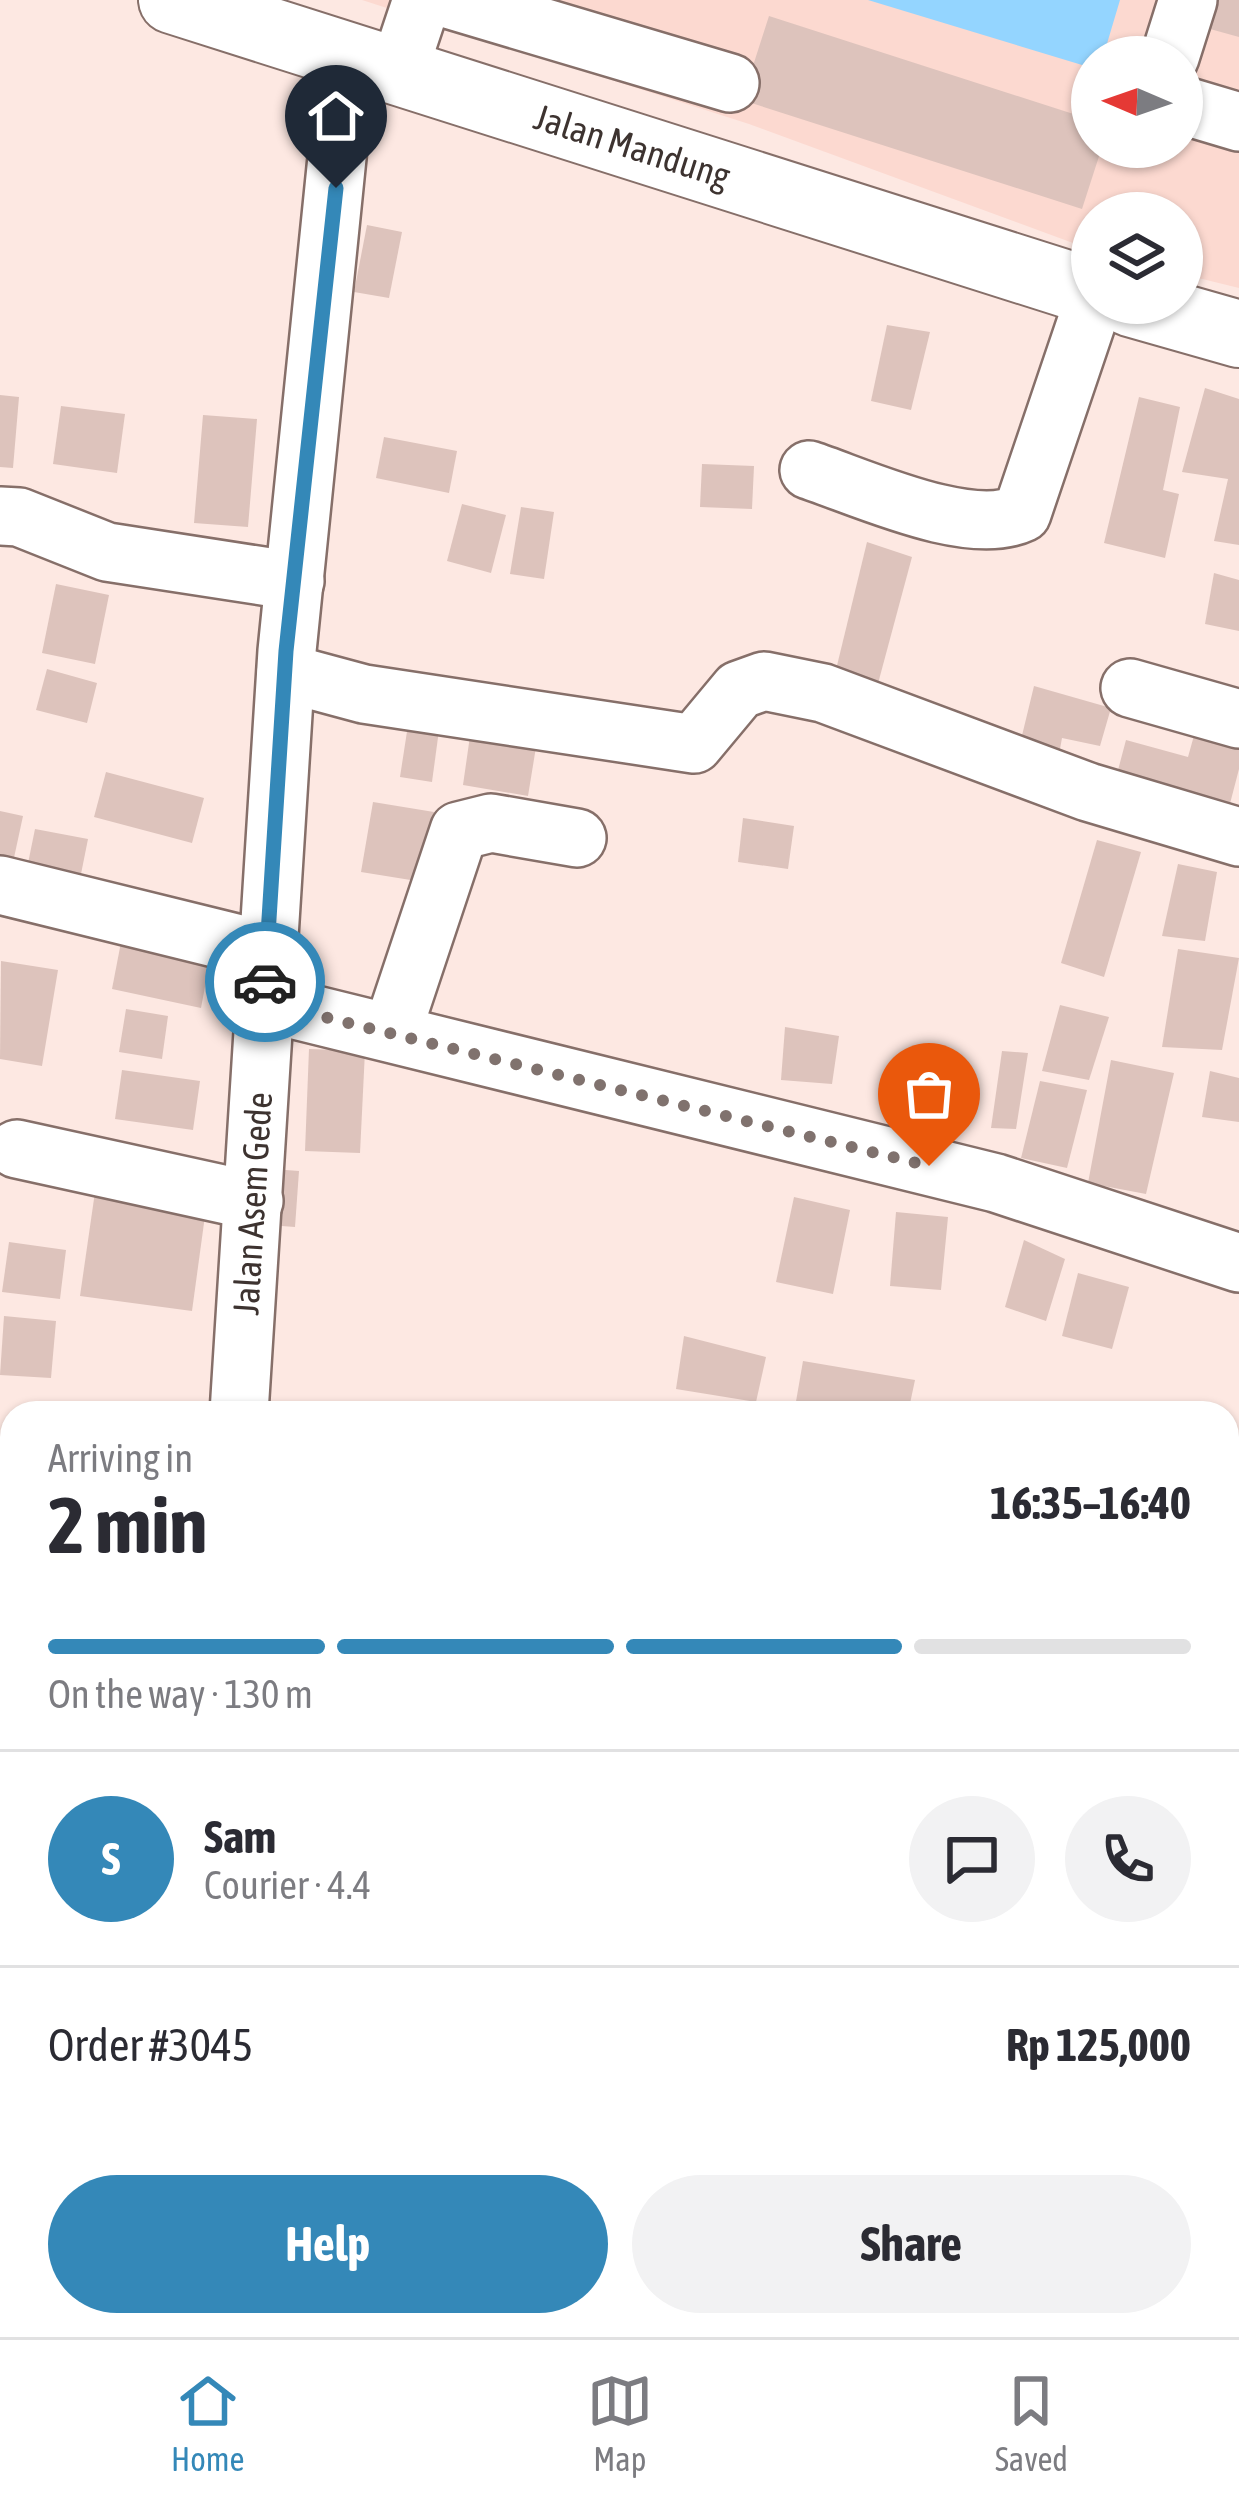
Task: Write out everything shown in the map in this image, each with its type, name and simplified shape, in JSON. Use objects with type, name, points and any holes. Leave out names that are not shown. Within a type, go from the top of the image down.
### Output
[{"type":"main road","name":"Jalan Mandung","points":[[172,0],[1071,285]]},
{"type":"main road","points":[[1203,319],[1237,326]]},
{"type":"street","name":"Jalan Asem Gede","points":[[240,1401],[295,580],[372,67],[422,0]]},
{"type":"street","points":[[451,0],[730,83]]},
{"type":"street","points":[[1177,36],[1188,0]]},
{"type":"street","points":[[1203,111],[1239,122]]},
{"type":"street","points":[[809,470],[963,519],[1002,523],[1022,513],[1086,324]]},
{"type":"street","points":[[0,516],[20,517],[107,552],[295,580]]},
{"type":"street","points":[[286,673],[364,694],[694,744],[739,690],[764,681],[823,693],[1088,792],[1239,837]]},
{"type":"street","points":[[1130,688],[1239,719]]},
{"type":"street","points":[[392,1032],[459,831],[491,824],[578,838]]},
{"type":"street","points":[[0,885],[266,977],[392,1032],[996,1183],[1239,1263]]},
{"type":"street","points":[[17,1149],[254,1201]]},
{"type":"shaded area","points":[[362,0],[1239,0],[1239,288],[1203,279],[1203,192],[1071,192],[1071,242],[749,124]]},
{"type":"water","points":[[868,0],[1120,0],[1109,36],[1071,36],[1071,62]]},
{"type":"building","points":[[1199,0],[1239,0],[1239,37],[1192,24]]},
{"type":"building","points":[[769,16],[1071,113],[1071,168],[1095,168],[1087,192],[1071,192],[1071,205],[742,100]]},
{"type":"building","points":[[367,225],[402,232],[389,298],[354,292]]},
{"type":"building","points":[[887,325],[930,332],[911,410],[871,401]]},
{"type":"building","points":[[1205,388],[1239,399],[1239,545],[1214,541],[1228,479],[1182,472]]},
{"type":"building","points":[[0,395],[19,397],[13,468],[0,467]]},
{"type":"building","points":[[1139,397],[1180,407],[1163,490],[1179,494],[1165,558],[1104,543]]},
{"type":"building","points":[[61,406],[125,414],[117,473],[53,464]]},
{"type":"building","points":[[203,415],[257,419],[248,527],[194,523]]},
{"type":"building","points":[[384,437],[457,451],[449,493],[376,478]]},
{"type":"building","points":[[702,464],[754,466],[752,509],[700,507]]},
{"type":"building","points":[[462,504],[506,515],[491,573],[447,561]]},
{"type":"building","points":[[521,507],[554,512],[544,579],[510,574]]},
{"type":"building","points":[[867,542],[912,557],[876,691],[833,682]]},
{"type":"building","points":[[1214,573],[1239,580],[1239,631],[1205,624]]},
{"type":"building","points":[[56,584],[109,595],[95,664],[42,653]]},
{"type":"building","points":[[47,669],[97,683],[87,723],[36,710]]},
{"type":"building","points":[[1034,686],[1111,708],[1100,746],[1062,738],[1058,760],[1018,752]]},
{"type":"building","points":[[1200,714],[1239,725],[1239,769],[1226,819],[1113,789],[1126,740],[1188,757]]},
{"type":"building","points":[[408,725],[439,730],[432,782],[400,777]]},
{"type":"building","points":[[470,736],[536,747],[528,796],[463,785]]},
{"type":"building","points":[[106,772],[204,798],[192,843],[94,817]]},
{"type":"building","points":[[373,802],[434,812],[423,882],[361,872]]},
{"type":"building","points":[[0,811],[23,816],[12,867],[0,865]]},
{"type":"building","points":[[743,818],[794,826],[788,869],[738,862]]},
{"type":"building","points":[[35,829],[88,839],[78,889],[25,878]]},
{"type":"building","points":[[1097,840],[1141,852],[1104,977],[1061,963]]},
{"type":"building","points":[[1178,864],[1217,872],[1205,941],[1162,936]]},
{"type":"building","points":[[122,937],[211,955],[201,1008],[112,989]]},
{"type":"building","points":[[1178,949],[1239,958],[1222,1050],[1162,1047]]},
{"type":"building","points":[[1,961],[58,970],[42,1066],[0,1059]]},
{"type":"building","points":[[1060,1005],[1109,1017],[1089,1080],[1042,1071]]},
{"type":"building","points":[[126,1009],[168,1016],[162,1059],[119,1052]]},
{"type":"building","points":[[785,1027],[839,1036],[832,1084],[781,1080]]},
{"type":"building","points":[[309,1049],[365,1051],[360,1153],[305,1151]]},
{"type":"building","points":[[1002,1051],[1028,1053],[1016,1129],[991,1128]]},
{"type":"building","points":[[1111,1060],[1174,1073],[1146,1194],[1088,1183]]},
{"type":"building","points":[[122,1070],[200,1081],[193,1130],[115,1119]]},
{"type":"building","points":[[1210,1071],[1239,1078],[1239,1122],[1202,1117]]},
{"type":"building","points":[[1040,1081],[1087,1090],[1067,1168],[1021,1158]]},
{"type":"building","points":[[259,1168],[299,1171],[295,1227],[255,1224]]},
{"type":"building","points":[[96,1185],[207,1201],[192,1311],[80,1296]]},
{"type":"building","points":[[794,1197],[850,1210],[833,1294],[776,1282]]},
{"type":"building","points":[[896,1212],[948,1217],[941,1290],[890,1286]]},
{"type":"building","points":[[1024,1240],[1065,1259],[1046,1321],[1005,1307]]},
{"type":"building","points":[[9,1242],[66,1250],[60,1299],[2,1292]]},
{"type":"building","points":[[1078,1273],[1129,1287],[1112,1349],[1062,1336]]},
{"type":"building","points":[[4,1316],[56,1321],[51,1378],[0,1375]]},
{"type":"building","points":[[684,1336],[766,1357],[756,1401],[676,1389]]},
{"type":"building","points":[[803,1361],[915,1380],[911,1401],[796,1401]]},
{"type":"way so far","points":[[265,982],[263,1002],[929,1166]]},
{"type":"route","points":[[265,982],[286,651],[336,188]]}]
